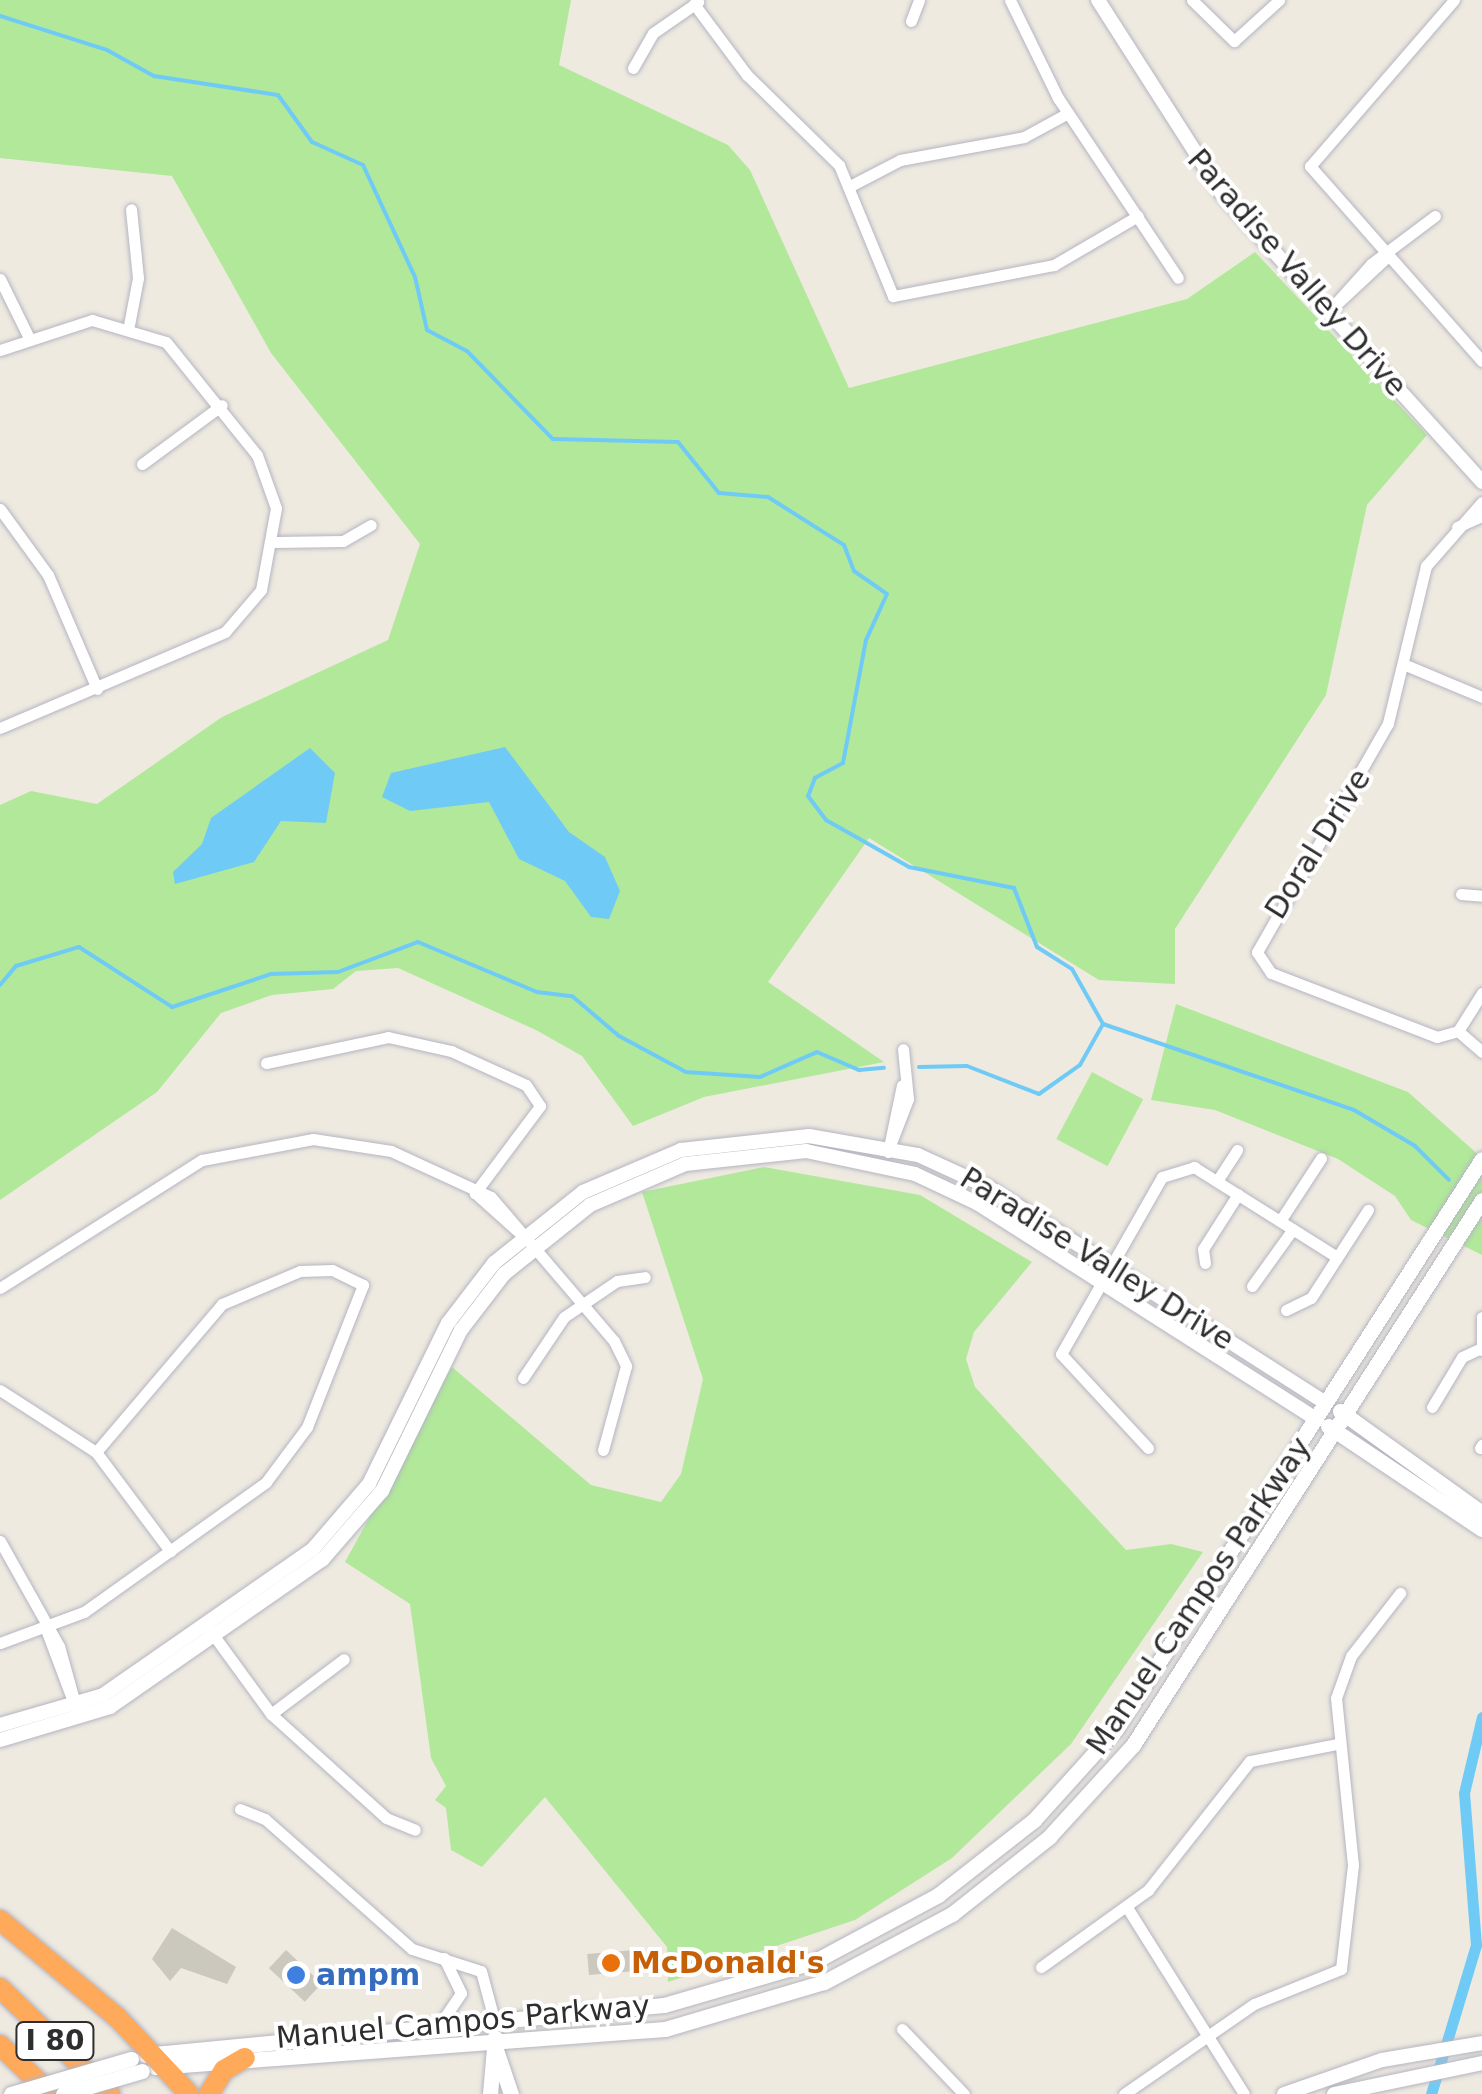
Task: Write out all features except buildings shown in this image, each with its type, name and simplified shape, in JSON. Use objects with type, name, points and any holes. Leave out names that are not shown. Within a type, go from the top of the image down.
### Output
[{"type":"highway","points":[[0,1920],[147,2061],[188,2094]]},
{"type":"highway","name":"I 80","points":[[0,1988],[110,2094]]},
{"type":"highway","name":"I 80","points":[[0,2045],[48,2094]]},
{"type":"highway","points":[[209,2094],[245,2058]]},
{"type":"highway","points":[[0,2063],[48,2094]]},
{"type":"main road","name":"Manuel Campos Parkway","points":[[10,2094],[147,2061],[438,2027],[651,2008],[776,1975],[901,1919],[974,1870],[1116,1729],[1482,1159]]},
{"type":"main road","name":"Manuel Campos Parkway","points":[[63,2094],[147,2061],[496,2047],[641,2032],[764,2004],[879,1956],[988,1888],[1133,1744],[1482,1200]]},
{"type":"main road","name":"Paradise Valley Drive","points":[[1326,1403],[1482,1514]]},
{"type":"main road","name":"Paradise Valley Drive","points":[[1316,1419],[1482,1529]]},
{"type":"main road","points":[[490,2094],[495,2023]]},
{"type":"main road","points":[[496,2047],[511,2094]]},
{"type":"street","points":[[911,21],[919,0]]},
{"type":"street","points":[[1010,0],[1068,113],[1178,278]]},
{"type":"street","name":"Paradise Valley Drive","points":[[1098,0],[1194,159],[1482,482]]},
{"type":"street","points":[[1192,0],[1234,42],[1280,0]]},
{"type":"street","points":[[1454,0],[1310,166],[1386,257],[1480,357]]},
{"type":"street","points":[[632,68],[652,32],[698,2],[852,185],[883,281],[907,298],[1054,266],[1138,216]]},
{"type":"street","points":[[852,185],[900,160],[1024,137],[1068,113]]},
{"type":"street","points":[[129,325],[138,278],[131,208]]},
{"type":"street","points":[[1328,312],[1435,216]]},
{"type":"street","points":[[0,279],[28,336]]},
{"type":"street","points":[[0,350],[72,322],[129,325],[182,355],[222,405],[269,479],[276,542],[261,590],[224,632],[97,690],[0,728]]},
{"type":"street","points":[[142,464],[222,405]]},
{"type":"street","name":"Doral Drive","points":[[1458,1031],[1437,1036],[1257,960],[1280,899],[1375,750],[1408,666],[1426,566],[1482,502]]},
{"type":"street","points":[[0,509],[48,576],[97,690]]},
{"type":"street","name":"Doral Drive","points":[[1457,527],[1482,516]]},
{"type":"street","points":[[276,542],[344,541],[370,525]]},
{"type":"street","points":[[1408,666],[1482,698]]},
{"type":"street","points":[[1461,894],[1482,896]]},
{"type":"street","points":[[1482,993],[1458,1031],[1482,1052]]},
{"type":"street","points":[[266,1063],[388,1037],[451,1051],[526,1086],[540,1106],[475,1193]]},
{"type":"street","points":[[887,1156],[902,1134],[903,1049]]},
{"type":"street","points":[[0,1288],[174,1174],[238,1148],[348,1142],[422,1162],[475,1193],[491,1197],[582,1304],[626,1366],[603,1450]]},
{"type":"street","points":[[1216,1181],[1237,1150]]},
{"type":"street","name":"Paradise Valley Drive","points":[[0,1740],[78,1714],[210,1632],[350,1510],[448,1323],[527,1242],[622,1188],[685,1164],[806,1151],[887,1156],[955,1169],[1326,1403]]},
{"type":"street","name":"Paradise Valley Drive","points":[[887,1156],[978,1203],[1316,1419]]},
{"type":"street","points":[[1280,1221],[1321,1158]]},
{"type":"street","points":[[1148,1448],[1061,1354],[1171,1169],[1194,1167],[1337,1257]]},
{"type":"street","points":[[1205,1263],[1203,1249],[1238,1194]]},
{"type":"street","points":[[1286,1310],[1312,1298],[1368,1210]]},
{"type":"street","points":[[1252,1286],[1293,1229]]},
{"type":"street","points":[[0,1643],[47,1632],[170,1551],[288,1458],[363,1285],[332,1270],[300,1271],[222,1304],[96,1452]]},
{"type":"street","points":[[523,1378],[543,1338],[582,1304],[646,1276]]},
{"type":"street","points":[[1432,1407],[1462,1357],[1482,1349],[1482,1317]]},
{"type":"street","points":[[0,1390],[96,1452],[170,1551]]},
{"type":"street","points":[[0,1540],[78,1692],[78,1714]]},
{"type":"street","points":[[1124,2094],[1208,2033],[1282,1989],[1340,1969],[1353,1865],[1337,1744],[1343,1674],[1400,1593]]},
{"type":"street","points":[[210,1632],[271,1714],[386,1818],[415,1830]]},
{"type":"street","points":[[271,1714],[344,1659]]},
{"type":"street","name":"Paradise Valley Drive","points":[[0,1725],[78,1714]]},
{"type":"street","points":[[1041,1967],[1128,1910],[1250,1760],[1337,1744]]},
{"type":"street","points":[[240,1809],[265,1819],[404,1943],[486,1977],[495,2023]]},
{"type":"street","points":[[1128,1910],[1244,2094]]},
{"type":"street","points":[[438,2027],[462,1993],[444,1958]]},
{"type":"street","points":[[902,2029],[964,2094]]},
{"type":"street","points":[[1284,2094],[1434,2051],[1482,2043]]},
{"type":"street","points":[[1334,2094],[1482,2063]]},
{"type":"green space","points":[[0,0],[571,0],[559,65],[728,145],[750,170],[849,388],[1187,299],[1255,252],[1427,435],[1367,505],[1326,695],[1175,929],[1175,984],[1099,980],[869,838],[768,982],[884,1062],[704,1097],[633,1126],[582,1056],[536,1030],[398,968],[356,971],[333,989],[272,995],[221,1013],[157,1092],[0,1200],[0,805],[31,791],[97,804],[222,717],[388,640],[420,544],[271,353],[172,176],[0,158]]},
{"type":"green space","points":[[1176,1004],[1408,1092],[1482,1158],[1482,1255],[1411,1220],[1395,1196],[1338,1159],[1215,1110],[1151,1100]]},
{"type":"green space","points":[[1092,1072],[1143,1099],[1108,1166],[1056,1139]]},
{"type":"green space","points":[[764,1167],[920,1195],[1032,1262],[974,1332],[966,1359],[975,1387],[1126,1550],[1171,1544],[1203,1552],[1071,1744],[952,1858],[855,1920],[668,1982],[667,1947],[545,1797],[482,1867],[451,1850],[446,1808],[435,1800],[446,1786],[431,1758],[410,1604],[345,1562],[452,1367],[591,1485],[661,1502],[681,1474],[703,1379],[642,1192]]},
{"type":"water","points":[[505,747],[569,832],[605,857],[620,891],[609,919],[591,917],[565,881],[519,859],[489,802],[410,811],[382,797],[391,773]]},
{"type":"water","points":[[310,748],[335,773],[326,823],[281,821],[254,862],[175,884],[173,872],[202,844],[211,818]]},
{"type":"waterway","points":[[0,16],[107,50],[154,76],[278,95],[312,142],[363,165],[415,277],[427,330],[467,351],[553,439],[678,442],[719,493],[768,497],[844,545],[854,571],[887,594],[866,640],[843,763],[815,778],[808,796],[826,820],[909,867],[1014,888],[1037,947],[1072,969],[1103,1024],[1354,1110],[1415,1146],[1449,1180]]},
{"type":"waterway","points":[[0,985],[16,966],[79,947],[172,1007],[271,974],[338,972],[418,942],[537,992],[572,996],[619,1036],[686,1072],[760,1077],[817,1052],[859,1070],[884,1068]]},
{"type":"waterway","points":[[919,1067],[967,1066],[1039,1094],[1080,1065],[1103,1024]]},
{"type":"waterway","points":[[1431,2094],[1476,1945],[1464,1793],[1482,1717]]},
{"type":"place","name":"McDonald's","points":[[611,1963]]},
{"type":"place","name":"ampm","points":[[296,1975]]}]
